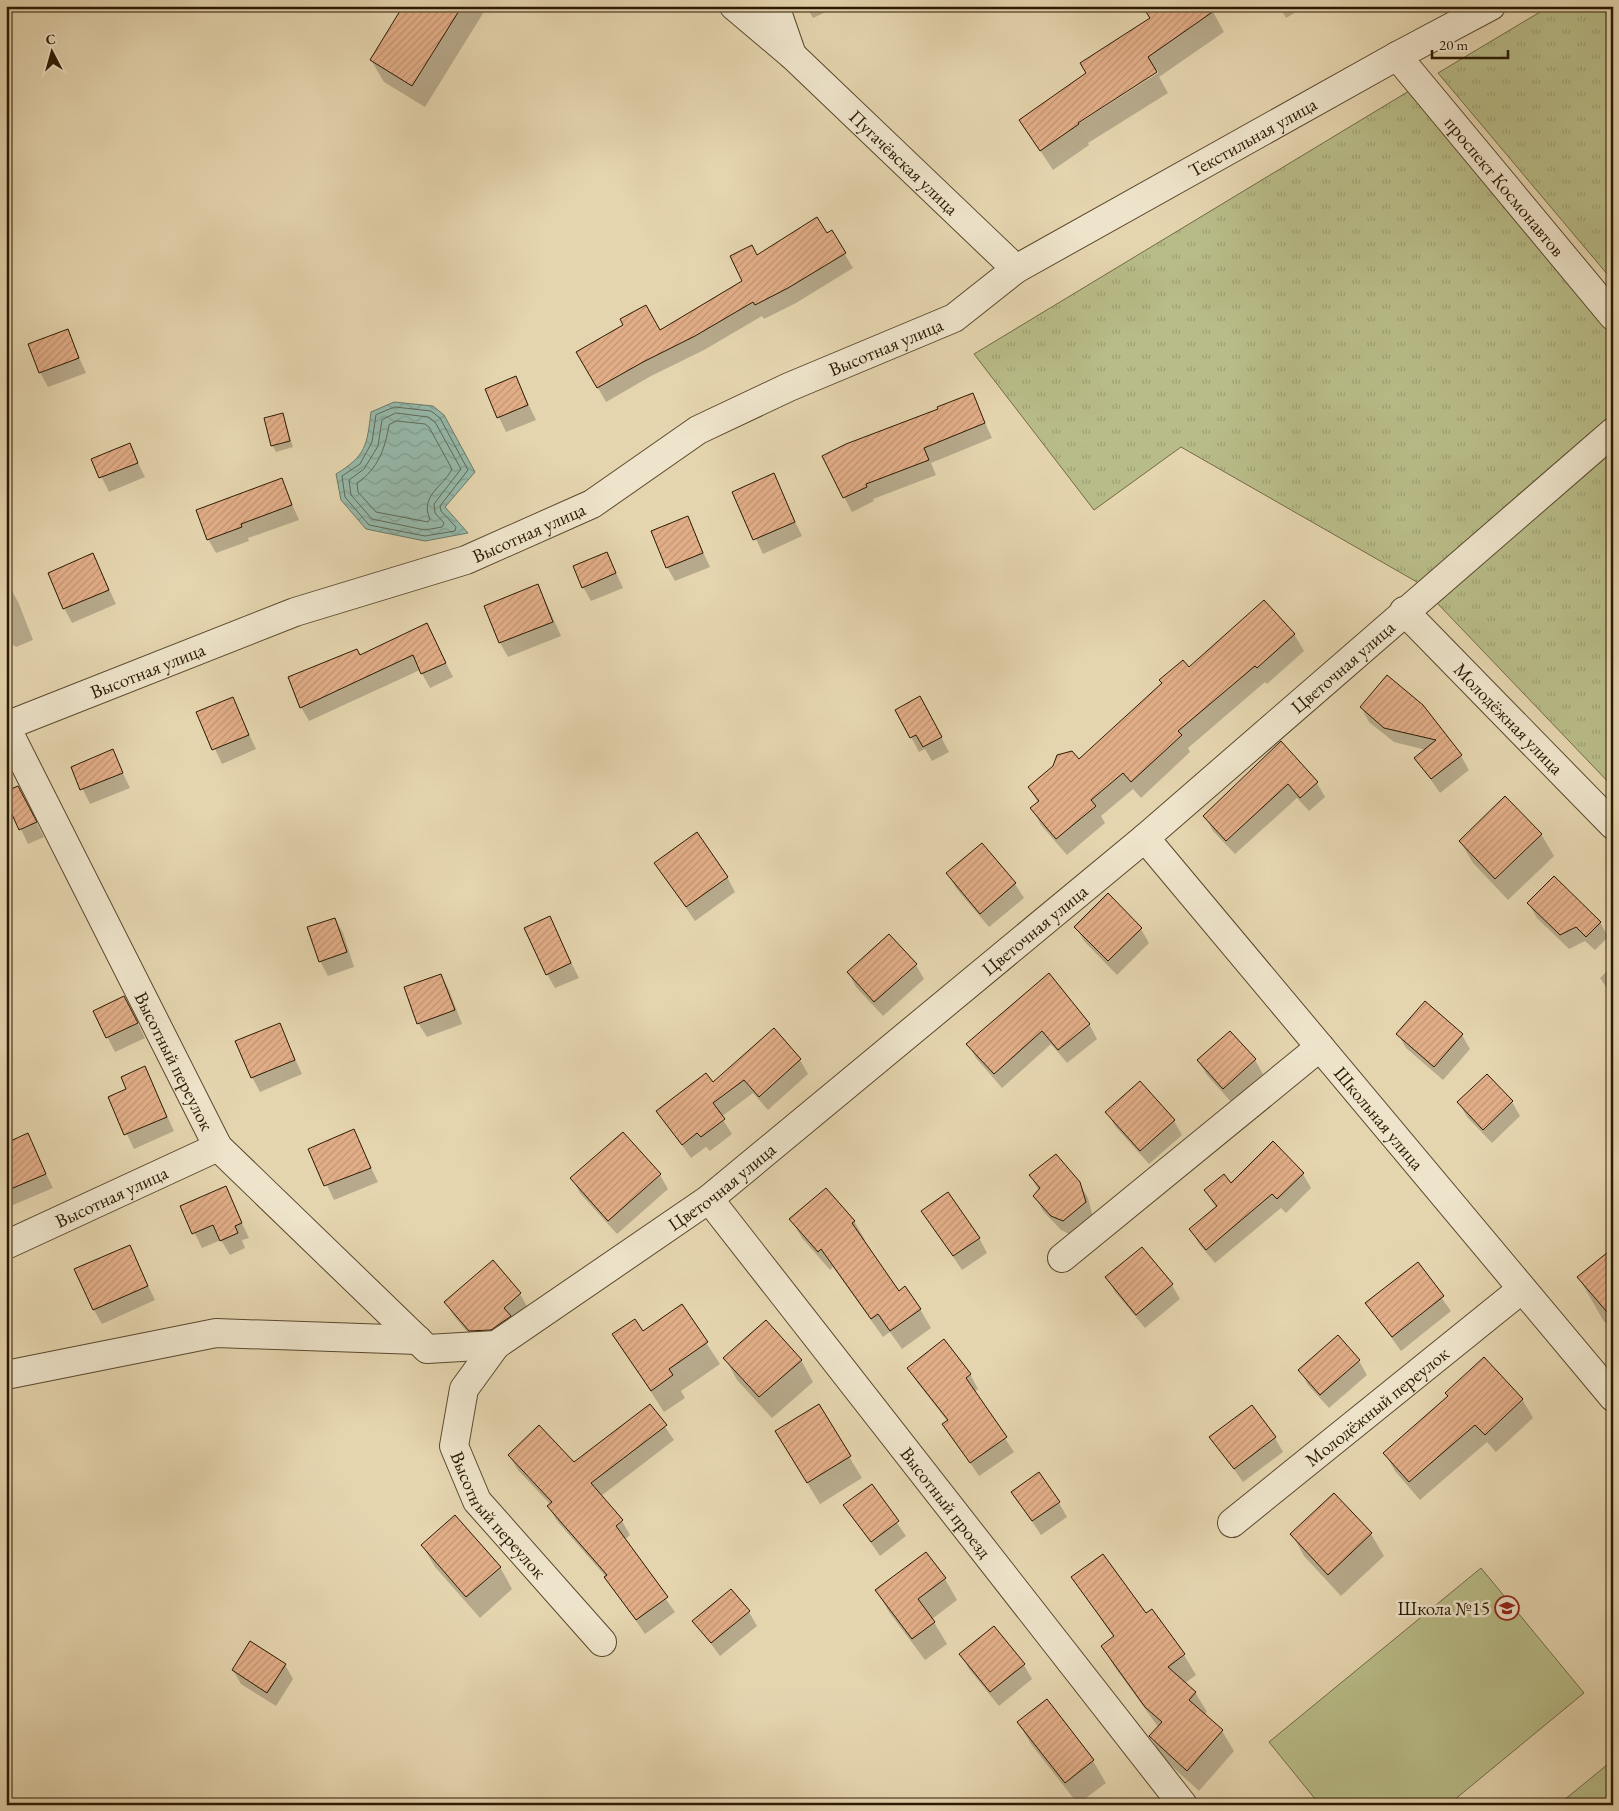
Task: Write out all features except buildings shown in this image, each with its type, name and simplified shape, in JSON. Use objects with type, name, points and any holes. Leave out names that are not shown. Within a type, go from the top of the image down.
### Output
[{"type":"street","name":"Пугачёвская улица","points":[[734,6],[792,55],[1016,269]]},
{"type":"street","name":"Пугачёвская улица","points":[[775,6],[792,55]]},
{"type":"street","name":"Текстильная улица","points":[[1016,269],[1397,56],[1491,6]]},
{"type":"street","name":"проспект Космонавтов","points":[[1397,56],[1613,316]]},
{"type":"street","name":"Высотная улица","points":[[6,727],[295,612],[466,560],[592,504],[698,430],[789,387],[954,318],[1016,269]]},
{"type":"street","name":"Цветочная улица","points":[[496,1345],[709,1199],[1145,838],[1404,611],[1613,432]]},
{"type":"street","name":"Молодёжная улица","points":[[1404,611],[1613,825]]},
{"type":"street","name":"Высотный переулок","points":[[6,727],[218,1147],[418,1340]]},
{"type":"street","name":"Школьная улица","points":[[1145,838],[1613,1397]]},
{"type":"street","points":[[1062,1258],[1320,1047]]},
{"type":"street","name":"Высотная улица","points":[[6,1245],[218,1147]]},
{"type":"street","name":"Высотный проезд","points":[[709,1199],[1183,1805]]},
{"type":"street","name":"Молодёжный переулок","points":[[1232,1523],[1522,1289]]},
{"type":"street","points":[[6,1375],[216,1333],[418,1340],[427,1349],[496,1345]]},
{"type":"street","name":"Высотный переулок","points":[[496,1345],[464,1389],[454,1446],[477,1501],[602,1642]]},
{"type":"green space","points":[[1550,6],[1613,6],[1613,281],[1438,73]]},
{"type":"green space","points":[[1409,91],[1613,334],[1613,787],[1417,582],[1181,447],[1094,510],[974,354]]},
{"type":"green space","points":[[1481,1568],[1584,1693],[1448,1805],[1320,1805],[1269,1742]]},
{"type":"green space","points":[[1613,1760],[1613,1805],[1558,1805]]},
{"type":"water","points":[[394,402],[433,406],[444,415],[475,472],[445,507],[468,533],[425,541],[366,529],[341,500],[336,474],[354,461],[363,449],[368,433],[371,412]]},
{"type":"place","name":"Школа №15","points":[[1507,1608]]}]
